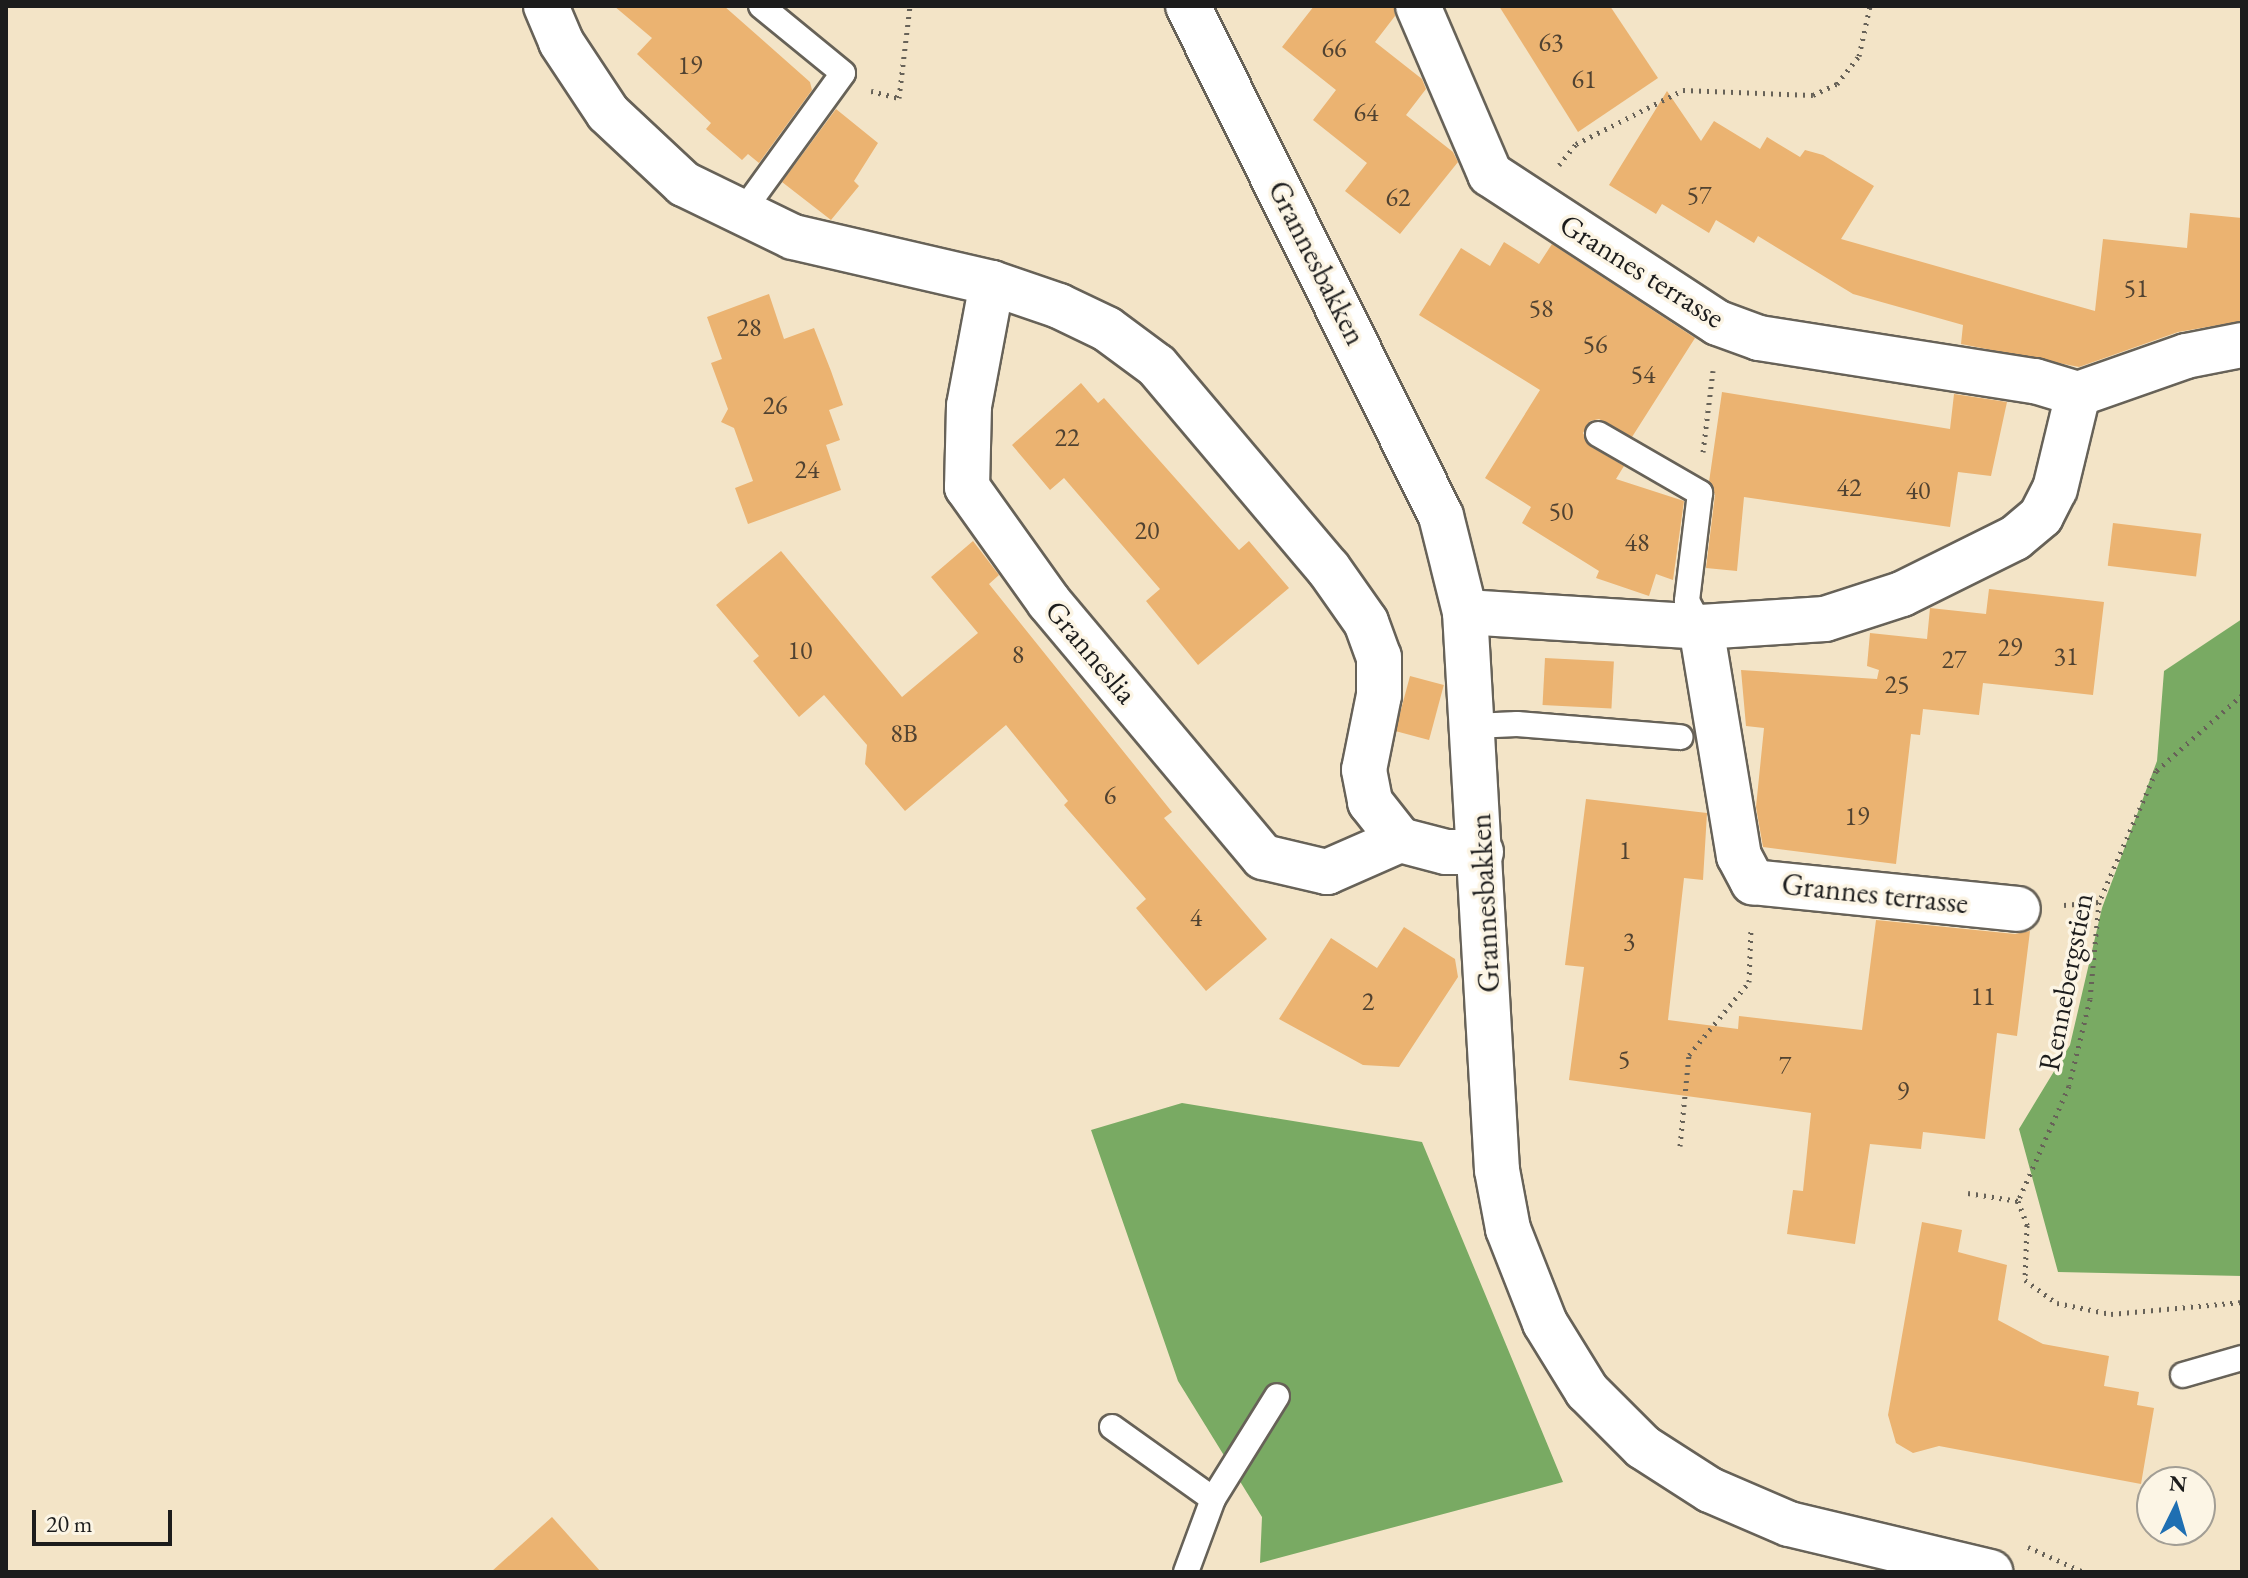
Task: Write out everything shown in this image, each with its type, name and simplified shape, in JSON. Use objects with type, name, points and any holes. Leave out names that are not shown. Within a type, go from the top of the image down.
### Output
[{"type":"street","points":[[546,6],[561,42],[608,113],[684,184],[740,215],[793,237],[992,283],[1107,329],[1157,366],[1217,431],[1336,579],[1366,622],[1379,657],[1379,695],[1364,770],[1370,802],[1400,840],[1446,852],[1481,852]]},
{"type":"street","name":"Grannesbakken","points":[[1188,6],[1441,516],[1465,612],[1474,726],[1497,1170],[1508,1229],[1545,1323],[1587,1391],[1643,1447],[1710,1490],[1789,1524],[2005,1558]]},
{"type":"street","name":"Grannes terrasse","points":[[1418,6],[1490,174],[1718,323],[1759,338],[2035,381],[2078,394]]},
{"type":"street","name":"Granneslia","points":[[992,283],[965,455],[967,487],[983,515],[1049,602],[1263,857],[1327,872],[1400,840]]},
{"type":"street","points":[[1465,612],[1701,627],[1825,619],[1902,594],[2015,538],[2041,516],[2055,489],[2078,394],[2186,356],[2242,345]]},
{"type":"street","name":"Grannes terrasse","points":[[1701,627],[1739,856],[1753,882],[2018,909]]},
{"type":"lane","points":[[740,215],[843,73],[761,6]]},
{"type":"lane","points":[[1598,434],[1700,493],[1687,601],[1701,627]]},
{"type":"lane","points":[[1474,726],[1680,737]]},
{"type":"lane","points":[[2183,1375],[2242,1358]]},
{"type":"lane","points":[[1186,1572],[1213,1499],[1277,1396]]},
{"type":"lane","points":[[1112,1427],[1213,1499]]},
{"type":"path","points":[[843,73],[875,93],[899,98],[910,6]]},
{"type":"path","points":[[1531,199],[1576,144],[1683,90],[1813,95],[1837,84],[1859,56],[1870,6]]},
{"type":"path","points":[[1705,434],[1711,395]]},
{"type":"path","name":"Rennebergstien","points":[[2018,1201],[2069,1086],[2090,999],[2099,902],[2156,771],[2242,695]]},
{"type":"path","points":[[1680,1146],[1689,1055],[1749,982],[1753,882]]},
{"type":"path","points":[[1968,1193],[2018,1201],[2027,1225],[2025,1280],[2057,1303],[2111,1314],[2242,1302]]},
{"type":"path","points":[[2005,1558],[2084,1572]]},
{"type":"green space","points":[[2242,619],[2242,1276],[2058,1272],[2019,1129],[2070,1045],[2102,908],[2157,761],[2164,671]]},
{"type":"green space","points":[[1182,1103],[1422,1142],[1563,1482],[1260,1563],[1262,1517],[1178,1381],[1091,1130]]},
{"type":"building","points":[[614,6],[724,6],[810,82],[812,90],[759,163],[748,154],[742,160],[706,129],[711,123],[637,54],[652,38]]},
{"type":"building","points":[[1314,6],[1394,6],[1395,16],[1375,42],[1422,79],[1426,89],[1406,115],[1453,152],[1458,162],[1400,234],[1345,191],[1367,163],[1313,120],[1336,90],[1282,47]]},
{"type":"building","points":[[1499,6],[1610,6],[1658,78],[1578,132]]},
{"type":"building","points":[[1667,91],[1701,141],[1714,121],[1760,149],[1767,137],[1800,157],[1805,150],[1823,155],[1874,186],[1841,239],[2095,311],[2103,239],[2187,248],[2190,213],[2242,218],[2242,321],[2178,332],[2079,367],[1961,344],[1963,325],[1853,294],[1758,236],[1754,243],[1716,220],[1709,233],[1662,204],[1656,214],[1609,185]]},
{"type":"building","points":[[836,109],[878,143],[854,181],[859,186],[831,220],[782,182]]},
{"type":"building","points":[[1504,242],[1539,264],[1552,244],[1695,338],[1632,437],[1599,419],[1590,421],[1583,433],[1590,446],[1624,466],[1616,479],[1684,501],[1673,580],[1656,574],[1649,596],[1596,578],[1599,571],[1522,523],[1531,507],[1485,478],[1540,390],[1419,315],[1461,248],[1490,266]]},
{"type":"building","points":[[769,294],[784,339],[814,328],[831,371],[843,405],[829,410],[840,440],[826,445],[841,490],[748,524],[735,488],[753,481],[734,428],[721,422],[728,409],[711,363],[722,359],[707,317]]},
{"type":"building","points":[[1081,383],[1098,403],[1104,398],[1239,550],[1249,541],[1289,588],[1198,665],[1146,601],[1160,589],[1064,478],[1050,490],[1012,445]]},
{"type":"building","points":[[1722,392],[1950,429],[1954,394],[2007,402],[1991,476],[1958,472],[1950,527],[1744,497],[1737,571],[1706,568],[1715,495],[1709,482]]},
{"type":"building","points":[[2113,523],[2201,534],[2196,577],[2108,566]]},
{"type":"building","points":[[973,541],[999,575],[989,584],[1172,812],[1164,818],[1267,939],[1206,991],[1136,908],[1146,899],[1064,805],[1068,801],[1006,725],[905,811],[865,764],[867,745],[824,695],[799,717],[753,661],[759,656],[716,605],[781,551],[902,697],[978,633],[931,577]]},
{"type":"building","points":[[1989,589],[2104,602],[2093,695],[1983,683],[1979,715],[1923,709],[1920,735],[1911,734],[1896,864],[1763,847],[1756,807],[1764,728],[1746,726],[1741,670],[1877,679],[1879,670],[1867,666],[1870,633],[1927,639],[1930,608],[1986,614]]},
{"type":"building","points":[[1545,658],[1614,662],[1611,709],[1543,705]]},
{"type":"building","points":[[1410,676],[1444,685],[1429,740],[1395,731]]},
{"type":"building","points":[[1586,799],[1707,813],[1703,880],[1684,878],[1668,1020],[1738,1029],[1739,1016],[1862,1030],[1876,920],[2015,934],[2030,931],[2017,1036],[1997,1033],[1985,1139],[1923,1132],[1921,1149],[1870,1144],[1855,1244],[1787,1234],[1793,1190],[1803,1191],[1811,1113],[1569,1080],[1584,967],[1565,965]]},
{"type":"building","points":[[1404,927],[1455,959],[1458,977],[1399,1067],[1363,1065],[1279,1019],[1331,938],[1377,968]]},
{"type":"building","points":[[1922,1222],[1962,1230],[1958,1252],[2007,1265],[1998,1320],[2043,1344],[2109,1356],[2104,1386],[2139,1392],[2137,1405],[2154,1408],[2144,1466],[2136,1466],[2136,1483],[1939,1446],[1913,1453],[1896,1443],[1888,1415]]},
{"type":"building","points":[[552,1517],[601,1572],[491,1572]]}]
